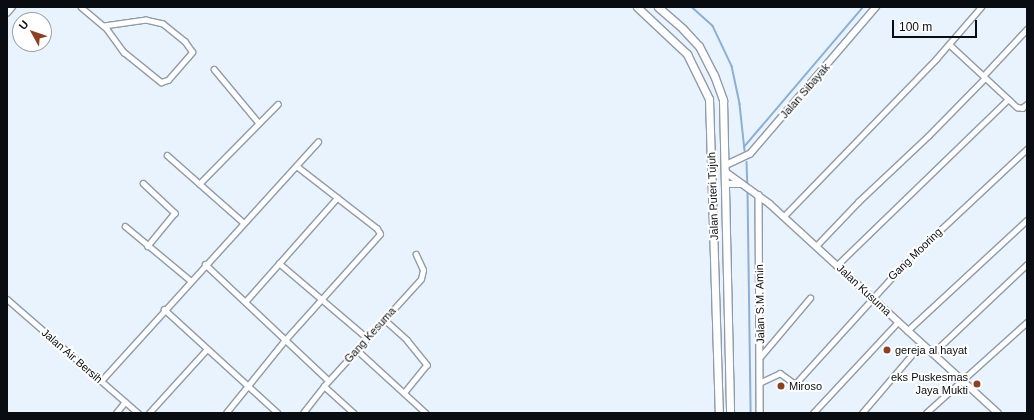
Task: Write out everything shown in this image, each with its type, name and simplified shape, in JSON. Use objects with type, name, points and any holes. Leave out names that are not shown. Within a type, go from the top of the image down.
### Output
[{"type":"highway","name":"Jalan Puteri Tujuh","points":[[637,7],[687,54],[709,99],[719,413]]},
{"type":"highway","name":"Jalan Puteri Tujuh","points":[[658,7],[683,28],[699,46],[720,87],[724,114],[726,164],[730,413]]},
{"type":"street","points":[[7,13],[12,7]]},
{"type":"street","points":[[82,7],[104,26],[124,52],[163,83],[168,80],[192,52],[185,42],[163,24],[146,20],[104,26]]},
{"type":"street","name":"Jalan Sibayak","points":[[726,164],[750,154],[876,7]]},
{"type":"street","points":[[784,216],[949,44],[980,7]]},
{"type":"street","points":[[816,246],[861,198],[924,140],[1027,29]]},
{"type":"street","points":[[949,44],[1008,99],[1020,108],[1027,104]]},
{"type":"street","points":[[214,69],[259,123]]},
{"type":"street","points":[[837,265],[1008,99]]},
{"type":"street","points":[[199,184],[278,104]]},
{"type":"street","points":[[101,380],[190,280],[297,167],[318,142]]},
{"type":"street","name":"Gang Mooring","points":[[759,383],[780,373],[796,382],[905,263],[1027,149]]},
{"type":"street","points":[[167,155],[244,222]]},
{"type":"street","points":[[226,413],[285,340],[380,233],[297,167]]},
{"type":"street","name":"Jalan Kusuma","points":[[726,172],[759,195],[784,216],[907,331],[998,413]]},
{"type":"street","points":[[143,183],[175,213],[148,246]]},
{"type":"street","points":[[726,184],[744,184]]},
{"type":"street","name":"Jalan S.M. Amin","points":[[759,195],[760,413]]},
{"type":"street","points":[[245,302],[337,198]]},
{"type":"street","points":[[907,331],[1027,220]]},
{"type":"street","points":[[125,226],[190,280]]},
{"type":"street","name":"Gang Kesuma","points":[[303,413],[324,386],[423,277],[422,266],[416,255]]},
{"type":"street","points":[[279,263],[367,338]]},
{"type":"street","points":[[205,264],[329,381]]},
{"type":"street","points":[[933,353],[1027,264]]},
{"type":"street","points":[[760,356],[810,298]]},
{"type":"street","name":"Jalan Air Bersih","points":[[7,299],[138,413]]},
{"type":"street","points":[[164,309],[207,350],[278,413]]},
{"type":"street","points":[[384,319],[407,340],[428,365],[404,393]]},
{"type":"street","points":[[813,413],[898,322]]},
{"type":"street","points":[[926,413],[1027,322]]},
{"type":"street","points":[[862,413],[922,344]]},
{"type":"street","points":[[149,413],[207,350]]},
{"type":"street","points":[[357,350],[426,413]]},
{"type":"street","points":[[324,386],[354,413]]},
{"type":"street","points":[[116,413],[126,402]]},
{"type":"waterway","points":[[692,7],[713,26],[732,66],[740,104],[745,151]]},
{"type":"waterway","points":[[744,147],[863,7]]},
{"type":"waterway","points":[[747,162],[748,185]]},
{"type":"waterway","points":[[748,191],[751,413]]},
{"type":"place","name":"gereja al hayat","points":[[887,350]]},
{"type":"place","name":"eks Puskesmas Jaya Mukti","points":[[977,384]]},
{"type":"place","name":"Miroso","points":[[781,386]]}]
